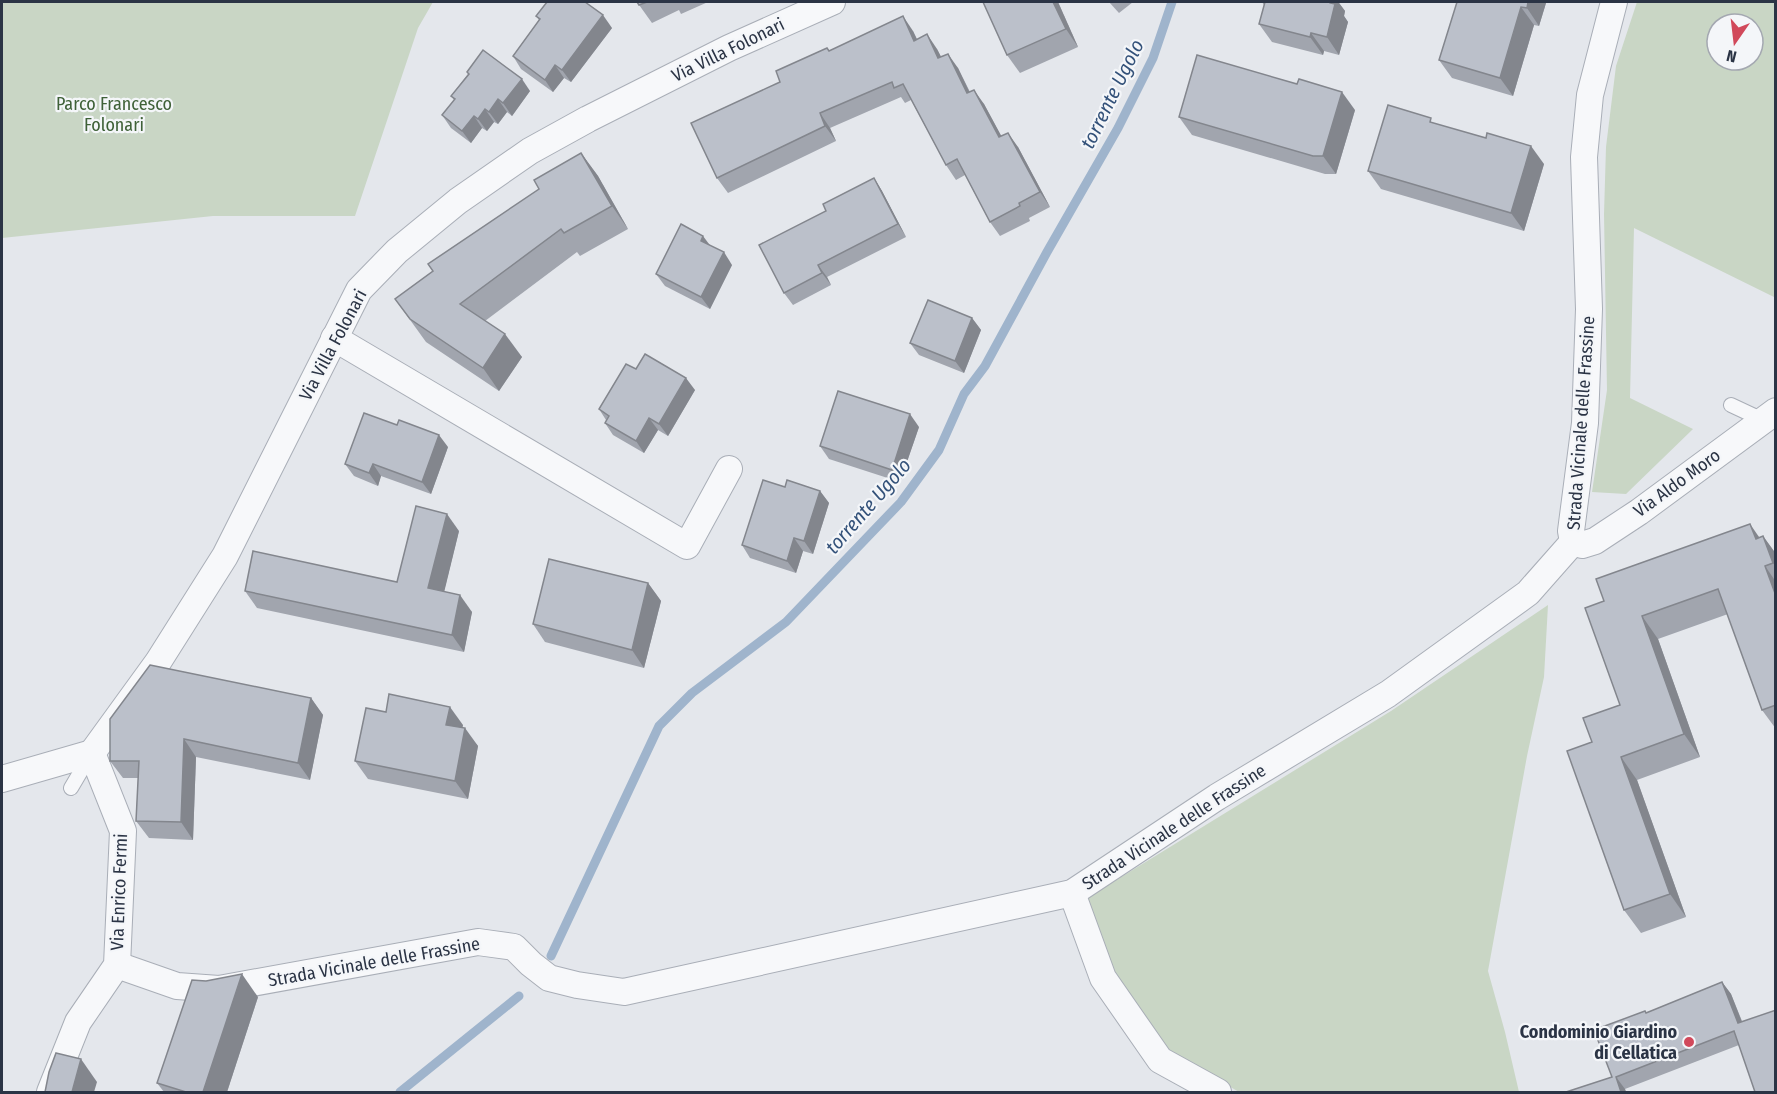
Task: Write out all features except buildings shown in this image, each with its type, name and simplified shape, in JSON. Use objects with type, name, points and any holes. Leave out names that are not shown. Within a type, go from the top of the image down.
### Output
[{"type":"street","name":"Via Villa Folonari","points":[[92,753],[158,662],[225,556],[358,290],[407,241],[458,201],[530,151],[729,48],[832,2]]},
{"type":"street","name":"Strada Vicinale delle Frassine","points":[[117,965],[177,986],[219,989],[478,942],[514,947],[549,978],[624,992],[1072,893],[1217,797],[1388,694],[1528,593],[1573,542],[1571,531],[1585,423],[1589,309],[1584,157],[1590,95],[1614,2]]},
{"type":"street","points":[[334,338],[687,546],[729,469]]},
{"type":"street","name":"Via Aldo Moro","points":[[1573,542],[1582,545],[1595,541],[1639,512],[1769,415]]},
{"type":"street","points":[[2,779],[92,753]]},
{"type":"street","name":"Via Enrico Fermi","points":[[50,1092],[78,1022],[117,965],[123,831],[92,753]]},
{"type":"street","points":[[1072,893],[1103,978],[1160,1060],[1218,1092]]},
{"type":"lane","points":[[1731,405],[1769,415]]},
{"type":"lane","points":[[71,788],[92,753]]},
{"type":"green space","name":"Parco Francesco Folonari","points":[[2,2],[433,2],[418,28],[355,216],[213,216],[2,238]]},
{"type":"green space","points":[[1637,2],[1775,2],[1776,298],[1634,228],[1630,398],[1693,429],[1626,494],[1592,492],[1607,390],[1604,214],[1606,147],[1616,66]]},
{"type":"green space","points":[[1548,605],[1544,677],[1527,756],[1488,971],[1519,1092],[1239,1092],[1166,1049],[1114,972],[1087,898],[1391,711]]},
{"type":"waterway","name":"torrente Ugolo","points":[[551,956],[659,726],[692,693],[786,622],[901,502],[939,450],[964,394],[985,366],[1118,128],[1153,58],[1172,2]]},
{"type":"waterway","points":[[400,1092],[519,996]]},
{"type":"place","name":"Condominio Giardino di Cellatica","points":[[1689,1042]]}]
